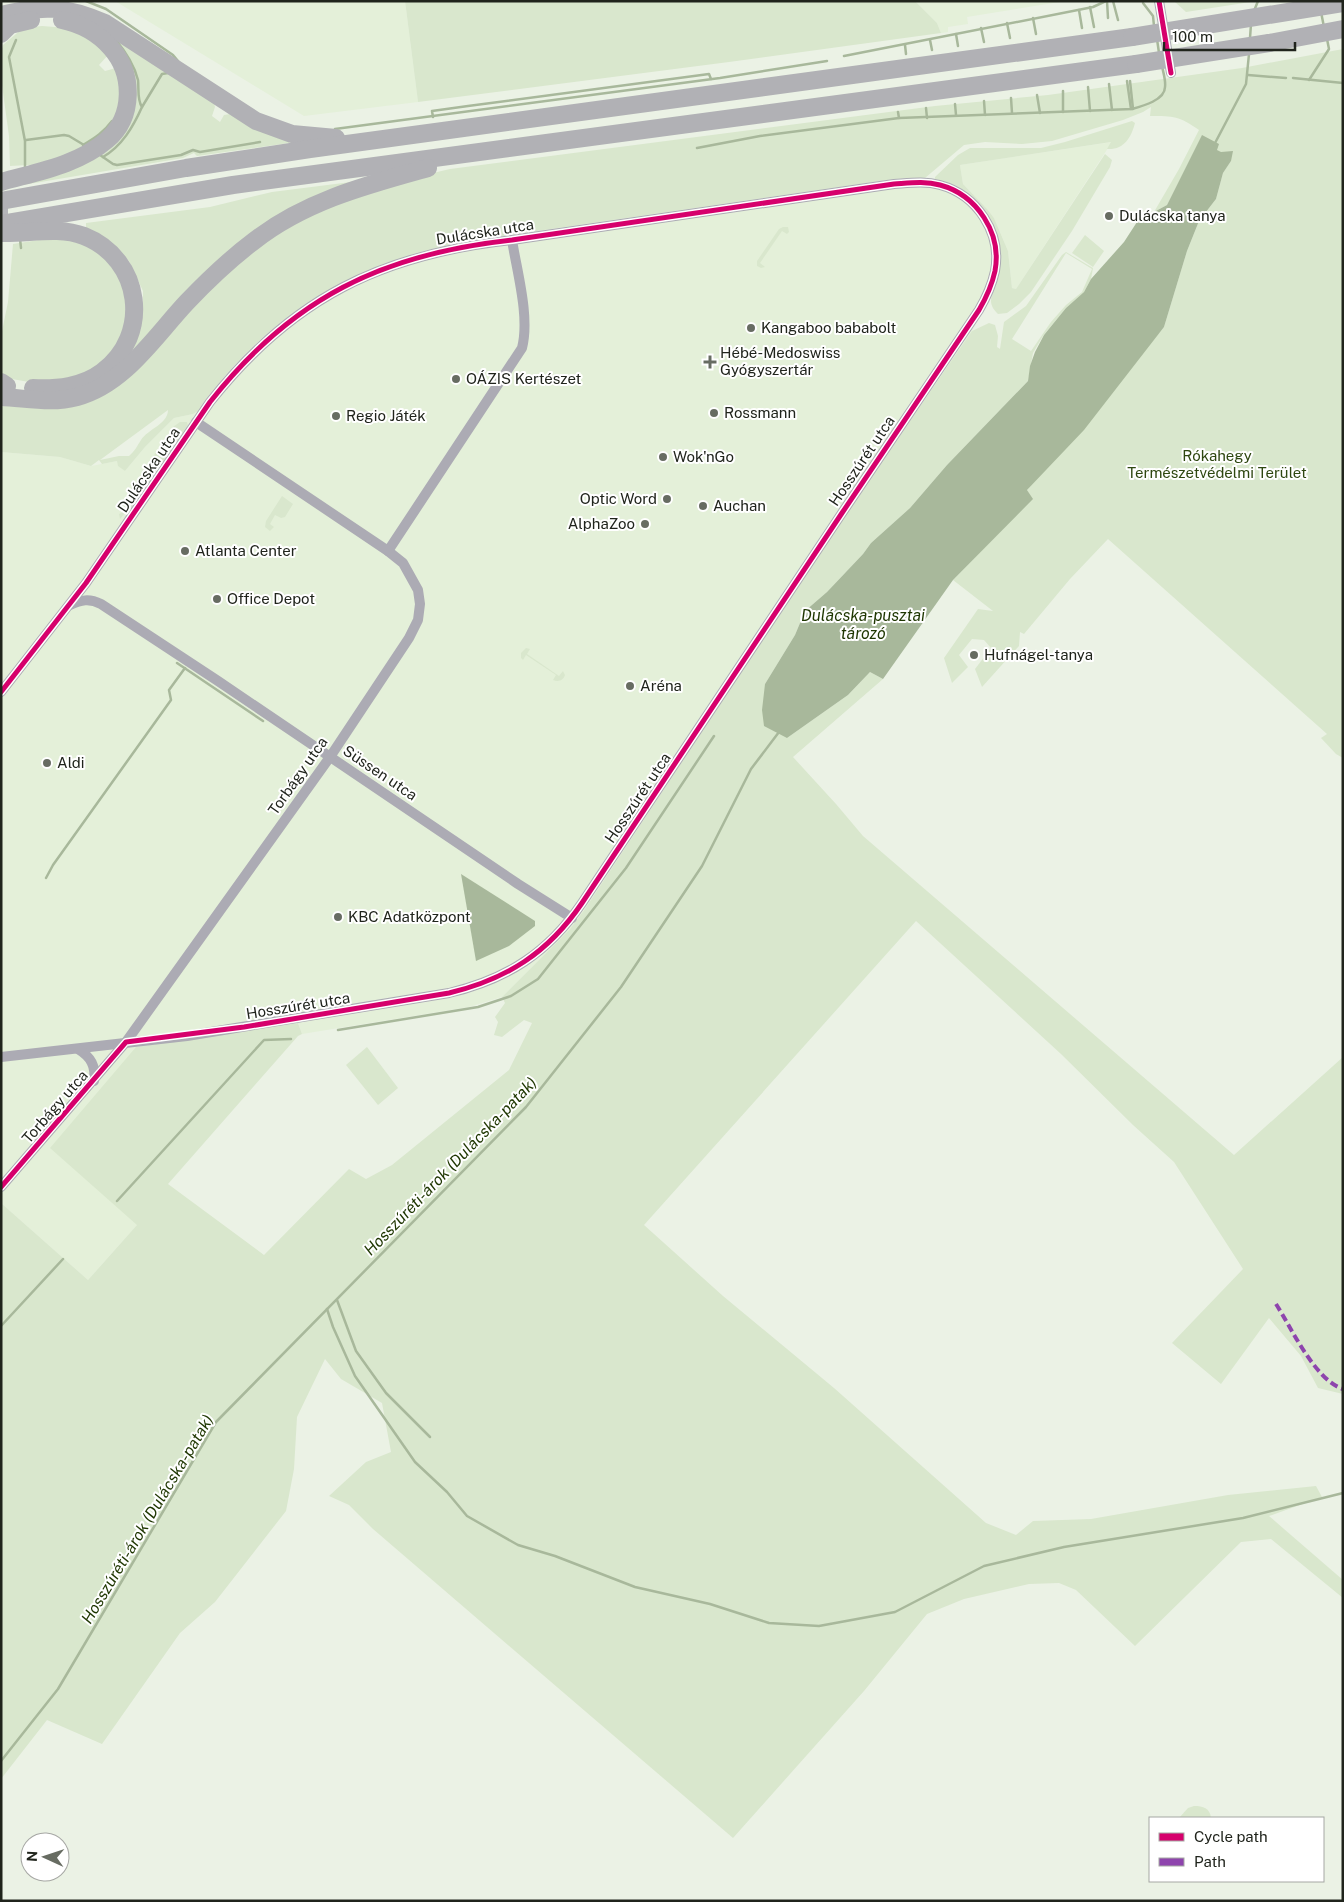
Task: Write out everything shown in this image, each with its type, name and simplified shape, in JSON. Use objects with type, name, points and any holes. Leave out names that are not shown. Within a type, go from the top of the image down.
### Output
[{"type":"highway","points":[[1,201],[186,168],[1132,37],[1343,2]]},
{"type":"highway","points":[[3,22],[39,8],[54,7],[81,13],[99,20],[160,58],[239,112],[256,121],[292,134],[342,138],[436,132]]},
{"type":"highway","points":[[1,182],[65,163],[95,149],[116,130],[125,111],[128,94],[127,81],[118,59],[112,49],[94,32],[57,19],[3,22]]},
{"type":"highway","points":[[1,223],[191,191],[1136,64],[1270,43],[1343,29]]},
{"type":"highway","points":[[1270,43],[1307,43],[1343,37]]},
{"type":"highway","points":[[4,391],[60,400],[77,397],[102,386],[133,362],[216,273],[256,240],[298,213],[330,198],[368,184],[496,149]]},
{"type":"highway","points":[[1,232],[17,234],[64,232],[95,241],[114,255],[123,266],[133,293],[134,307],[134,322],[123,350],[109,367],[101,373],[83,382],[63,388],[4,391]]},
{"type":"street","points":[[1159,1],[1171,73]]},
{"type":"street","name":"Dulácska utca","points":[[1,692],[69,606],[226,381],[252,353],[284,325],[333,292],[362,277],[399,262],[471,244],[512,240],[881,186],[910,183],[931,184],[951,189],[962,195],[977,208],[989,225],[993,236],[996,258],[993,282],[987,297]]},
{"type":"street","points":[[1,205],[1,223]]},
{"type":"street","points":[[388,551],[522,348],[525,338],[525,321],[512,240]]},
{"type":"street","name":"Hosszúrét utca","points":[[126,1042],[186,1036],[449,993],[480,985],[520,966],[536,954],[572,918],[842,513],[969,327],[987,297]]},
{"type":"street","name":"Torbágy utca","points":[[1,1187],[126,1042],[330,757],[398,655],[418,620],[420,604],[418,590],[403,563],[196,422]]},
{"type":"street","name":"Süssen utca","points":[[69,606],[85,600],[94,600],[101,604],[518,884],[572,918]]},
{"type":"street","points":[[1,1058],[126,1042]]},
{"type":"street","points":[[78,1049],[86,1054],[92,1062],[95,1068],[94,1081]]},
{"type":"shaded area","points":[[115,1],[405,1],[418,102],[304,116]]},
{"type":"shaded area","points":[[915,1],[1066,1],[967,17],[968,24],[948,27],[948,32],[941,33],[937,23]]},
{"type":"shaded area","points":[[1112,142],[1016,289],[1012,288],[1008,251],[994,218],[963,184],[960,165]]},
{"type":"shaded area","points":[[915,177],[942,180],[953,184],[974,197],[986,211],[998,236],[1001,258],[1000,270],[992,296],[972,331],[836,528],[585,909],[570,929],[502,997],[469,1007],[302,1034],[298,1023],[223,1036],[137,1225],[88,1280],[1,1203],[1,452],[60,457],[91,466],[117,461],[125,471],[145,447],[174,418],[198,411],[245,353],[293,313],[327,291],[352,278],[408,255],[469,241]]},
{"type":"green space","points":[[405,1],[915,1],[937,23],[941,33],[418,102]]},
{"type":"green space","points":[[1174,1],[1257,1],[1186,12]]},
{"type":"green space","points":[[42,26],[68,28],[95,40],[108,55],[99,65],[105,71],[116,68],[123,91],[112,128],[86,149],[32,167],[29,165],[10,166],[9,136],[1,78],[1,52],[3,45],[23,28]]},
{"type":"green space","points":[[105,33],[214,103],[215,107],[212,116],[220,122],[224,115],[230,114],[289,141],[289,143],[197,156],[194,153],[183,158],[17,186],[47,175],[132,111]]},
{"type":"green space","name":"Rókahegy Természetvédelmi Terület","points":[[1343,49],[1343,758],[1336,754],[1321,738],[1327,734],[1108,539],[1070,579],[1024,634],[1020,632],[1019,646],[982,687],[975,669],[991,648],[984,640],[972,639],[959,655],[968,667],[952,683],[944,658],[978,609],[993,611],[953,580],[1032,499],[1027,490],[1164,327],[1187,251],[1199,221],[1216,199],[1223,173],[1231,161],[1202,136],[1167,205],[1154,212],[1199,130],[1176,118],[1150,116],[1151,107],[1123,120],[1052,141],[1022,144],[985,142],[964,145],[925,178],[895,179],[469,241],[428,250],[388,263],[351,279],[316,298],[283,321],[252,347],[224,377],[198,411],[174,418],[145,447],[125,471],[118,466],[117,461],[102,464],[99,460],[91,466],[60,457],[1,452],[1,407],[5,405],[93,396],[241,258],[290,223],[386,184],[450,169],[935,106],[1048,95],[1242,68]],"holes":[[[168,410],[161,423],[144,436],[129,456],[100,460]]]},
{"type":"green space","points":[[1132,121],[1135,123],[1129,138],[1122,145],[1113,149],[1107,149],[1111,142],[960,165],[963,184],[994,218],[1008,251],[1012,288],[1016,289],[1105,154],[1112,160],[1110,167],[1072,231],[1031,292],[1007,313],[998,314],[993,308],[991,301],[1000,267],[1000,251],[992,222],[985,210],[975,199],[963,190],[950,183],[935,179],[935,177],[958,155],[970,148],[1041,148]]},
{"type":"green space","points":[[351,182],[324,194],[132,350],[143,311],[143,291],[129,261],[108,240],[86,228],[86,223],[210,207],[272,192]]},
{"type":"green space","points":[[788,227],[789,232],[787,234],[782,231],[760,263],[765,267],[757,266],[757,261],[779,229]]},
{"type":"green space","points":[[1085,235],[1104,251],[1093,267],[1072,253]]},
{"type":"green space","points":[[58,237],[97,247],[121,273],[129,309],[117,349],[87,376],[35,383],[6,378],[1,373],[1,336],[8,302],[13,244]]},
{"type":"green space","points":[[1066,252],[1093,268],[1091,279],[1084,292],[1066,308],[1043,336],[1033,353],[1028,381],[947,465],[910,508],[871,543],[827,592],[805,611],[795,635],[765,684],[787,738],[848,695],[870,672],[883,679],[793,757],[863,836],[1234,1155],[1343,1057],[1343,1394],[1318,1388],[1301,1356],[1269,1318],[1221,1384],[1172,1343],[1243,1269],[1174,1162],[1133,1125],[1061,1054],[916,921],[644,1225],[723,1296],[834,1388],[986,1523],[1016,1535],[1033,1521],[1091,1519],[1228,1495],[1316,1486],[1322,1497],[1269,1516],[1343,1580],[1343,1598],[1271,1539],[1241,1542],[1135,1646],[1076,1590],[1059,1583],[1029,1584],[964,1599],[927,1614],[864,1691],[733,1838],[373,1529],[349,1505],[329,1496],[366,1462],[391,1452],[382,1403],[341,1379],[325,1359],[297,1417],[294,1469],[286,1511],[215,1602],[180,1633],[102,1744],[47,1720],[1,1779],[1,1203],[88,1280],[137,1225],[50,1148],[136,1047],[298,1023],[302,1034],[298,1036],[168,1184],[264,1255],[349,1169],[366,1179],[392,1165],[509,1070],[532,1023],[524,1020],[502,1037],[494,1035],[498,1022],[495,1017],[505,1003],[502,997],[570,929],[585,909],[836,528],[972,331],[989,323],[995,325],[998,336],[997,347],[1000,349],[1004,322],[1026,306]],"holes":[[[1066,253],[1092,269],[1082,292],[1066,305],[1051,322],[1031,351],[1012,339]]]},
{"type":"green space","points":[[180,422],[187,422],[188,426],[124,520],[129,511],[128,509],[120,519],[119,514],[131,504],[150,473],[156,451],[162,454],[178,430],[173,427]]},
{"type":"green space","points":[[282,496],[293,504],[285,517],[281,518],[275,515],[270,524],[274,527],[270,531],[265,527],[266,521]]},
{"type":"green space","points":[[526,648],[530,649],[527,654],[559,676],[563,671],[565,675],[563,679],[553,680],[556,675],[526,655],[523,660],[521,653]]},
{"type":"green space","points":[[367,1047],[398,1088],[378,1105],[346,1065]]},
{"type":"green space","points":[[1200,1806],[1206,1808],[1211,1817],[1180,1817],[1188,1808]]},
{"type":"water","name":"Dulácska-pusztai tározó","points":[[1202,135],[1219,144],[1217,150],[1221,152],[1233,151],[1231,161],[1223,173],[1216,199],[1199,221],[1187,251],[1164,327],[1084,430],[1027,490],[1033,499],[953,580],[883,679],[870,672],[848,695],[787,738],[764,726],[762,710],[765,684],[795,635],[805,611],[827,592],[871,543],[910,508],[947,465],[1028,381],[1030,366],[1044,335],[1066,308],[1084,292],[1091,279],[1124,242],[1137,222],[1148,223],[1154,212],[1167,205]]},
{"type":"water","points":[[461,874],[535,921],[535,926],[509,946],[476,961]]},
{"type":"waterway","points":[[86,1],[106,9],[173,55],[178,61]]},
{"type":"waterway","points":[[844,56],[1093,7],[1106,1]]},
{"type":"waterway","points":[[1107,1],[1108,18]]},
{"type":"waterway","points":[[1113,1],[1118,20]]},
{"type":"waterway","name":"Hosszúréti-árok (Dulácska-patak)","points":[[1254,11],[1258,1]]},
{"type":"waterway","points":[[1143,3],[1153,16],[1154,26]]},
{"type":"waterway","points":[[1090,7],[1094,27]]},
{"type":"waterway","points":[[1079,10],[1082,28]]},
{"type":"waterway","points":[[1321,12],[1324,27]]},
{"type":"waterway","points":[[1033,18],[1036,34]]},
{"type":"waterway","points":[[1007,23],[1010,38]]},
{"type":"waterway","name":"Hosszúréti-árok (Dulácska-patak)","points":[[1250,38],[1251,24]]},
{"type":"waterway","points":[[981,28],[984,42]]},
{"type":"waterway","points":[[956,34],[958,46]]},
{"type":"waterway","points":[[103,157],[110,153],[126,135],[142,107],[139,98],[138,80],[132,63],[115,39]]},
{"type":"waterway","points":[[1157,39],[1159,53]]},
{"type":"waterway","points":[[1309,80],[1329,49],[1327,39]]},
{"type":"waterway","points":[[16,40],[9,57],[25,141],[25,167]]},
{"type":"waterway","points":[[930,40],[932,50]]},
{"type":"waterway","points":[[905,45],[906,54]]},
{"type":"waterway","name":"Hosszúréti-árok (Dulácska-patak)","points":[[1214,145],[1246,84],[1249,54]]},
{"type":"waterway","points":[[335,129],[720,78],[827,61]]},
{"type":"waterway","points":[[898,112],[899,118],[1132,109],[1153,102],[1164,92],[1165,79],[1162,66]]},
{"type":"waterway","points":[[142,107],[162,74],[168,73]]},
{"type":"waterway","points":[[433,117],[432,111],[468,106],[709,74],[711,79]]},
{"type":"waterway","points":[[1248,75],[1286,78]]},
{"type":"waterway","points":[[1293,78],[1343,83]]},
{"type":"waterway","points":[[1127,81],[1131,109]]},
{"type":"waterway","points":[[1130,81],[1133,109]]},
{"type":"waterway","points":[[1109,84],[1112,110]]},
{"type":"waterway","points":[[1088,87],[1090,111]]},
{"type":"waterway","points":[[1063,91],[1063,112]]},
{"type":"waterway","points":[[1037,95],[1040,113]]},
{"type":"waterway","points":[[1011,98],[1012,113]]},
{"type":"waterway","points":[[984,101],[985,115]]},
{"type":"waterway","points":[[955,104],[956,115]]},
{"type":"waterway","points":[[926,108],[927,118]]},
{"type":"waterway","points":[[697,148],[760,136],[899,118]]},
{"type":"waterway","points":[[83,145],[99,134],[112,121]]},
{"type":"waterway","points":[[26,140],[64,135],[84,145]]},
{"type":"waterway","points":[[100,155],[117,165],[181,155],[193,150],[200,152],[260,142]]},
{"type":"waterway","points":[[20,239],[21,248]]},
{"type":"waterway","points":[[177,663],[263,721]]},
{"type":"waterway","points":[[46,878],[53,865],[171,700],[169,690],[185,668]]},
{"type":"waterway","name":"Hosszúréti-árok (Dulácska-patak)","points":[[1,1761],[58,1689],[216,1422],[526,1107],[621,987],[702,866],[751,769],[779,732]]},
{"type":"waterway","points":[[338,1030],[478,1007],[511,996],[538,979],[626,868],[714,736]]},
{"type":"waterway","points":[[117,1201],[264,1040],[291,1039]]},
{"type":"waterway","points":[[1,1326],[63,1259]]},
{"type":"waterway","points":[[337,1300],[356,1351],[386,1393],[430,1437]]},
{"type":"waterway","points":[[327,1309],[355,1376],[415,1462],[447,1492],[467,1516],[518,1545],[555,1556],[635,1587],[710,1604],[769,1623],[819,1626],[895,1612],[984,1566],[1064,1547],[1243,1518],[1343,1493]]},
{"type":"marked path","points":[[1276,1304],[1314,1365],[1333,1384],[1343,1389]]},
{"type":"cycle path","points":[[1159,1],[1171,73]]},
{"type":"cycle path","points":[[1,692],[86,583],[210,402],[241,366],[274,335],[307,309],[343,287],[381,270],[422,257],[465,247],[894,184],[929,183],[953,190],[965,197],[976,207],[990,230],[995,243],[995,271],[979,310],[582,903],[555,936],[540,950],[508,972],[449,993],[244,1027],[126,1042],[1,1187]]},
{"type":"place","name":"Dulácska tanya","points":[[1109,216]]},
{"type":"place","name":"Kangaboo bababolt","points":[[751,328]]},
{"type":"place","name":"Hébé-Medoswiss Gyógyszertár","points":[[710,362]]},
{"type":"place","name":"OÁZIS Kertészet","points":[[456,379]]},
{"type":"place","name":"Rossmann","points":[[714,413]]},
{"type":"place","name":"Regio Játék","points":[[336,416]]},
{"type":"place","name":"Wok'nGo","points":[[663,457]]},
{"type":"place","name":"Optic Word","points":[[667,499]]},
{"type":"place","name":"Auchan","points":[[703,506]]},
{"type":"place","name":"AlphaZoo","points":[[645,524]]},
{"type":"place","name":"Atlanta Center","points":[[185,551]]},
{"type":"place","name":"Office Depot","points":[[217,599]]},
{"type":"place","name":"Hufnágel-tanya","points":[[974,655]]},
{"type":"place","name":"Aréna","points":[[630,686]]},
{"type":"place","name":"Aldi","points":[[47,763]]},
{"type":"place","name":"KBC Adatközpont","points":[[338,917]]}]
